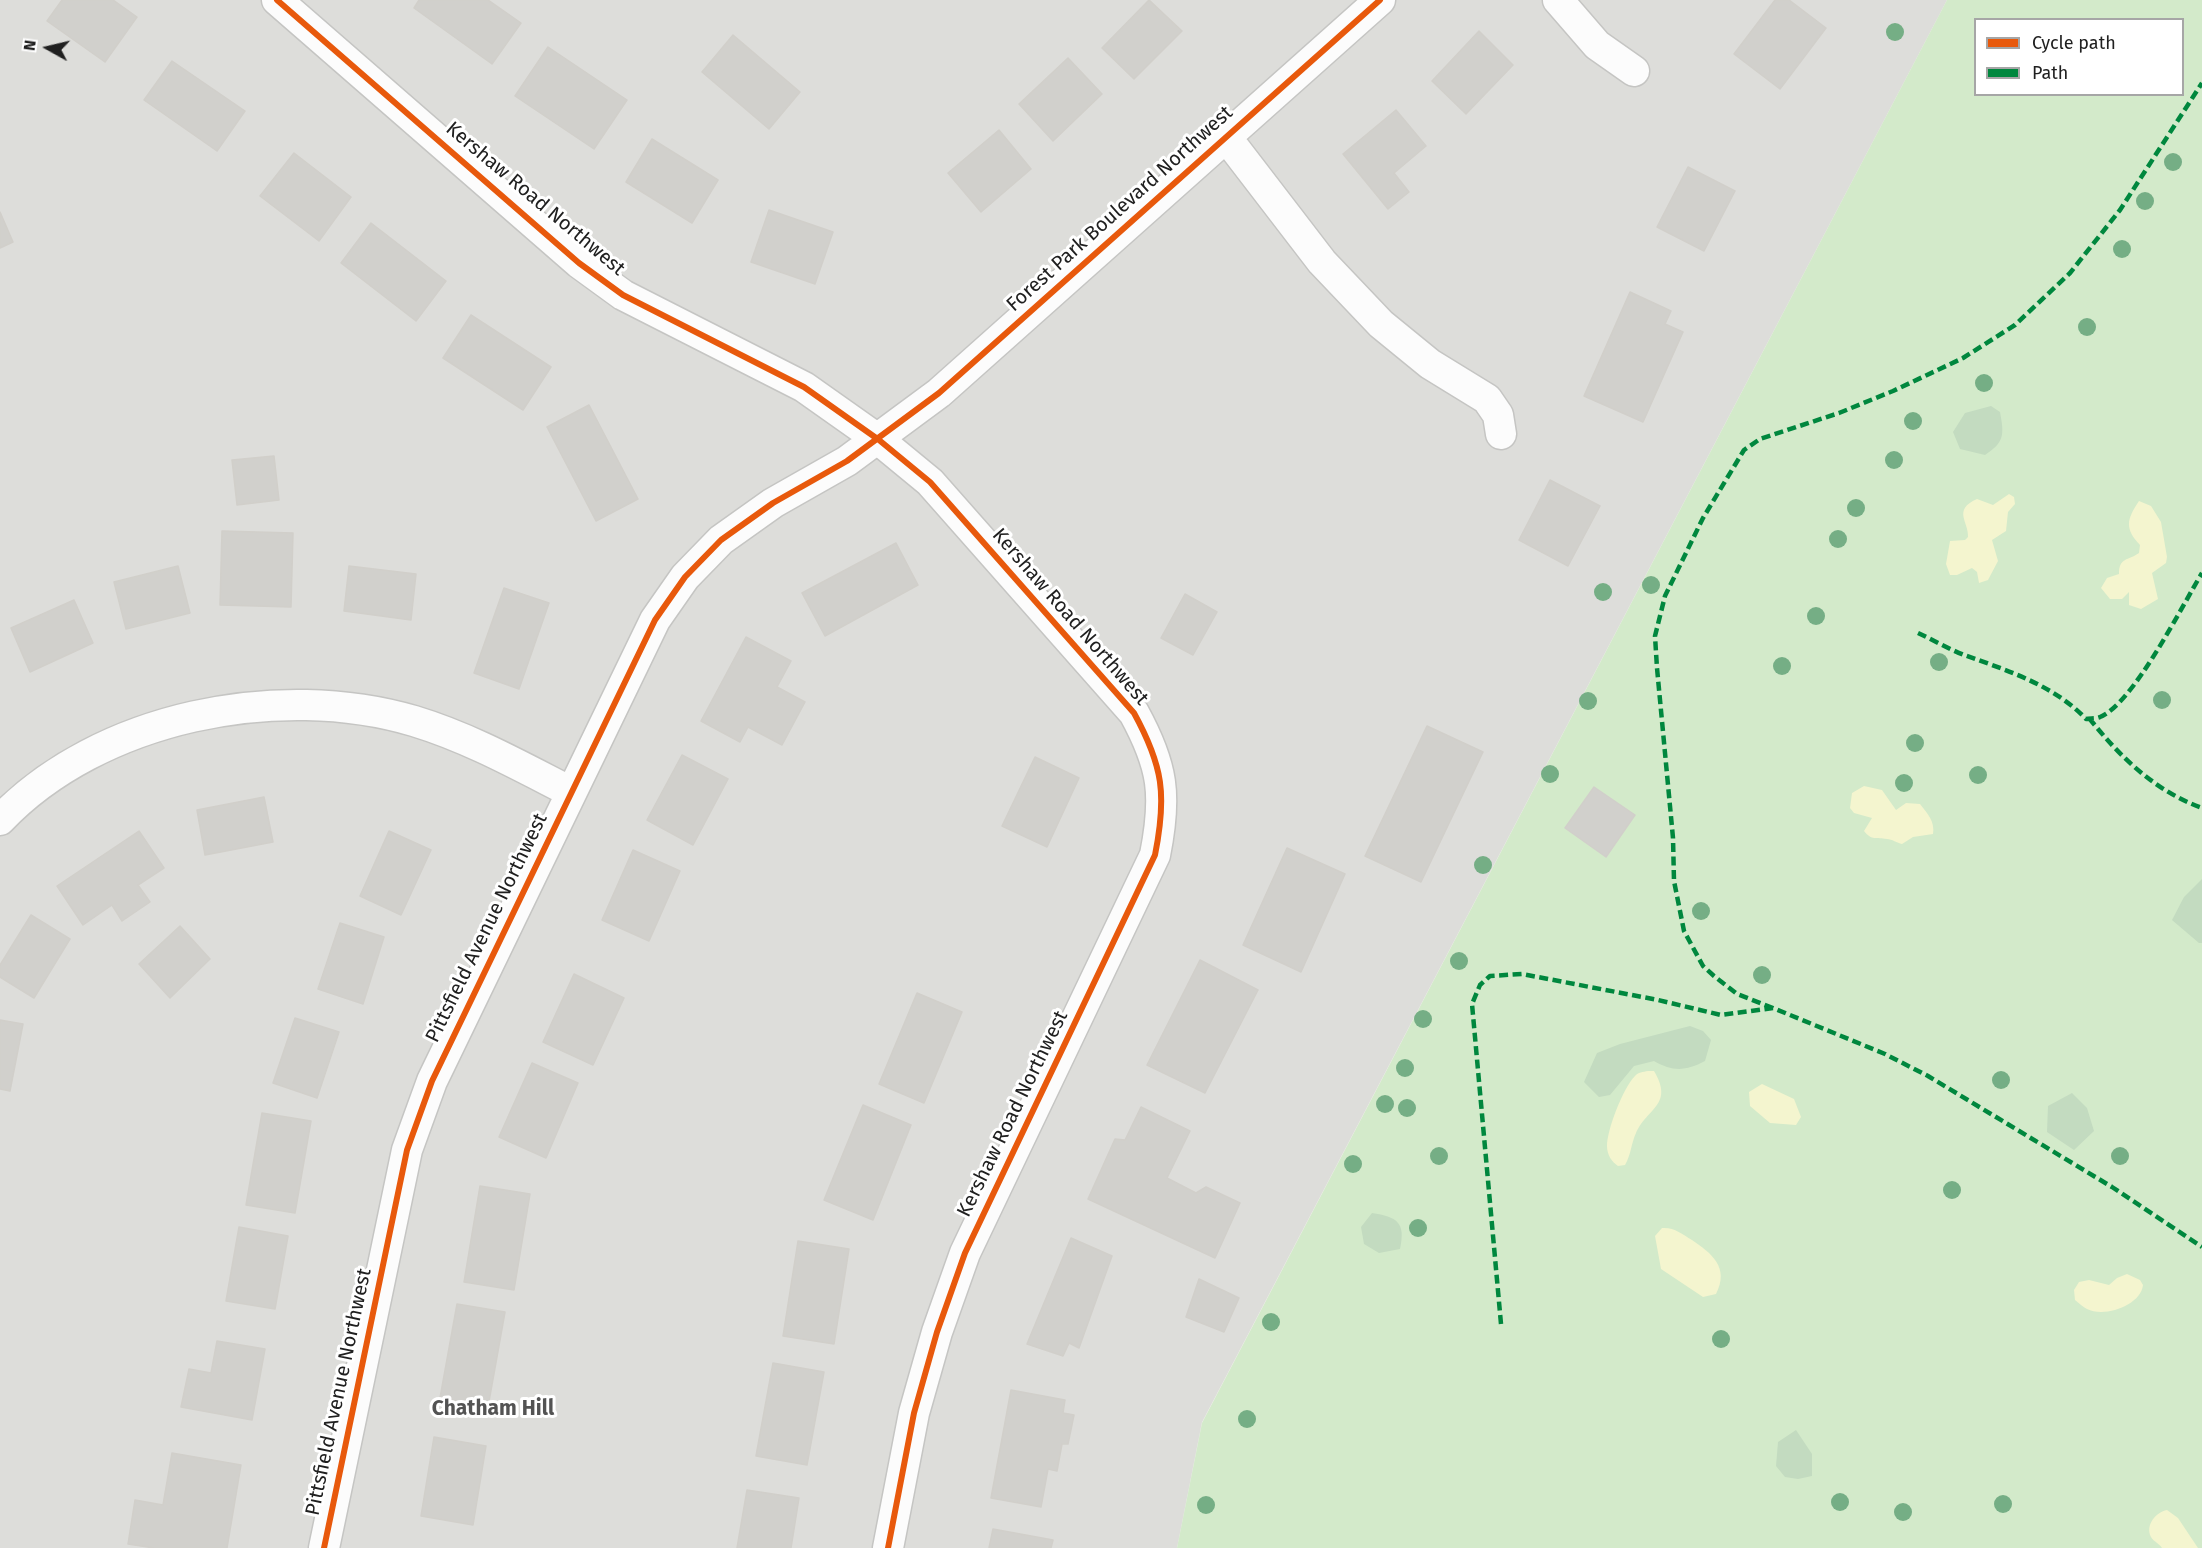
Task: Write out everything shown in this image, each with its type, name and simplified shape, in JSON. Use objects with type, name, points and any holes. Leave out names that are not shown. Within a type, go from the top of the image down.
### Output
[{"type":"street","name":"Kershaw Road Northwest","points":[[277,0],[579,263],[623,295],[804,387],[879,440],[930,482],[1134,713],[1152,745],[1161,781],[1162,818],[1155,855],[965,1253],[937,1332],[914,1413],[888,1548]]},
{"type":"street","name":"Forest Park Boulevard Northwest","points":[[879,440],[939,393],[1380,0]]},
{"type":"street","points":[[1558,0],[1597,45],[1634,71]]},
{"type":"street","points":[[1226,137],[1322,262],[1381,324],[1430,364],[1487,399],[1498,415],[1501,434]]},
{"type":"street","name":"Pittsfield Avenue Northwest","points":[[324,1548],[406,1150],[432,1081],[655,620],[685,577],[721,540],[772,503],[848,461],[879,440]]},
{"type":"street","points":[[0,820],[42,783],[96,751],[153,727],[224,710],[286,704],[350,708],[413,721],[474,742],[571,792]]},
{"type":"shaded area","points":[[0,0],[1947,0],[1202,1422],[1177,1548],[0,1548]]},
{"type":"shaded area","points":[[1947,0],[2202,0],[2202,1548],[1177,1548],[1202,1423]]},
{"type":"shaded area","points":[[1991,406],[2000,412],[2002,437],[2000,441],[1985,455],[1960,449],[1953,432],[1965,413]]},
{"type":"shaded area","points":[[2202,879],[2202,943],[2199,943],[2172,920],[2184,897]]},
{"type":"shaded area","points":[[1690,1026],[1703,1031],[1711,1040],[1705,1061],[1680,1069],[1667,1067],[1654,1061],[1634,1066],[1610,1095],[1599,1097],[1584,1082],[1597,1053],[1620,1044]]},
{"type":"shaded area","points":[[2072,1093],[2087,1108],[2094,1131],[2074,1150],[2047,1132],[2048,1106]]},
{"type":"shaded area","points":[[1372,1213],[1398,1222],[1402,1233],[1400,1249],[1379,1253],[1364,1244],[1361,1227]]},
{"type":"shaded area","points":[[1796,1430],[1812,1454],[1812,1476],[1798,1479],[1785,1477],[1776,1466],[1778,1442]]},
{"type":"sand","points":[[2009,494],[2014,497],[2015,504],[2008,512],[2006,531],[1992,540],[1998,561],[1988,580],[1979,583],[1977,572],[1972,568],[1957,575],[1950,575],[1946,564],[1950,541],[1965,540],[1968,537],[1963,512],[1965,507],[1977,499],[1993,505]]},
{"type":"sand","points":[[2139,501],[2151,506],[2161,522],[2167,557],[2166,563],[2152,573],[2158,599],[2141,609],[2129,605],[2129,592],[2122,599],[2110,599],[2101,588],[2107,578],[2119,574],[2122,562],[2139,553],[2140,545],[2132,534],[2129,524]]},
{"type":"sand","points":[[1864,786],[1882,790],[1896,810],[1906,803],[1920,804],[1932,822],[1933,834],[1913,837],[1902,844],[1869,836],[1864,831],[1872,818],[1854,813],[1850,808],[1852,793]]},
{"type":"sand","points":[[1654,1071],[1659,1082],[1660,1099],[1636,1133],[1625,1165],[1618,1166],[1610,1158],[1607,1149],[1613,1120],[1630,1082],[1641,1072]]},
{"type":"sand","points":[[1762,1084],[1794,1099],[1801,1117],[1796,1125],[1770,1123],[1750,1106],[1749,1092]]},
{"type":"sand","points":[[1662,1228],[1681,1233],[1712,1256],[1720,1268],[1721,1276],[1716,1294],[1703,1297],[1661,1269],[1655,1236]]},
{"type":"sand","points":[[2127,1274],[2140,1280],[2143,1285],[2136,1298],[2121,1308],[2103,1312],[2094,1311],[2075,1300],[2074,1290],[2079,1282],[2089,1280],[2109,1285],[2117,1278]]},
{"type":"sand","points":[[2167,1510],[2178,1518],[2198,1548],[2162,1548],[2152,1539],[2149,1528],[2153,1520]]},
{"type":"building","points":[[62,0],[113,0],[137,17],[105,62],[47,21]]},
{"type":"building","points":[[419,0],[488,0],[521,23],[492,64],[414,8]]},
{"type":"building","points":[[1149,0],[1182,31],[1134,79],[1102,48]]},
{"type":"building","points":[[1775,0],[1789,0],[1826,28],[1780,89],[1734,54]]},
{"type":"building","points":[[1479,31],[1513,65],[1466,114],[1432,81]]},
{"type":"building","points":[[733,35],[800,92],[769,129],[702,72]]},
{"type":"building","points":[[548,47],[627,100],[594,149],[515,96]]},
{"type":"building","points":[[1068,58],[1102,94],[1053,141],[1019,104]]},
{"type":"building","points":[[172,61],[245,111],[217,151],[144,100]]},
{"type":"building","points":[[1396,110],[1426,146],[1394,173],[1409,192],[1388,209],[1343,154]]},
{"type":"building","points":[[999,130],[1031,169],[981,212],[948,173]]},
{"type":"building","points":[[652,139],[718,180],[692,223],[626,182]]},
{"type":"building","points":[[294,153],[351,197],[319,241],[260,196]]},
{"type":"building","points":[[1688,167],[1735,191],[1704,251],[1657,227]]},
{"type":"building","points":[[769,210],[833,232],[815,284],[751,262]]},
{"type":"building","points":[[0,212],[13,242],[0,248]]},
{"type":"building","points":[[371,223],[446,281],[416,321],[341,263]]},
{"type":"building","points":[[1630,292],[1671,311],[1665,324],[1683,332],[1643,422],[1584,396]]},
{"type":"building","points":[[471,315],[551,367],[523,410],[443,358]]},
{"type":"building","points":[[589,405],[638,499],[596,521],[547,427]]},
{"type":"building","points":[[274,456],[279,500],[237,505],[232,460]]},
{"type":"building","points":[[1550,480],[1600,506],[1568,566],[1519,540]]},
{"type":"building","points":[[222,531],[293,533],[291,607],[220,605]]},
{"type":"building","points":[[896,543],[918,585],[825,636],[802,593]]},
{"type":"building","points":[[178,566],[190,613],[126,629],[114,582]]},
{"type":"building","points":[[349,566],[416,574],[411,620],[344,611]]},
{"type":"building","points":[[504,588],[549,603],[519,689],[474,673]]},
{"type":"building","points":[[1185,594],[1217,612],[1193,655],[1161,638]]},
{"type":"building","points":[[74,600],[93,643],[30,672],[11,628]]},
{"type":"building","points":[[746,637],[791,661],[777,687],[805,702],[782,745],[748,727],[740,742],[701,721]]},
{"type":"building","points":[[1427,726],[1483,752],[1421,882],[1365,856]]},
{"type":"building","points":[[682,755],[728,779],[693,845],[647,820]]},
{"type":"building","points":[[1035,757],[1079,778],[1047,847],[1002,826]]},
{"type":"building","points":[[1594,787],[1635,815],[1606,857],[1565,828]]},
{"type":"building","points":[[264,797],[273,842],[205,855],[197,810]]},
{"type":"building","points":[[139,831],[164,868],[138,885],[150,902],[122,921],[112,905],[83,925],[57,886]]},
{"type":"building","points":[[389,831],[431,850],[401,915],[360,896]]},
{"type":"building","points":[[1287,848],[1345,874],[1301,972],[1243,945]]},
{"type":"building","points":[[633,850],[680,871],[649,941],[602,920]]},
{"type":"building","points":[[31,915],[70,939],[34,998],[0,977],[0,965]]},
{"type":"building","points":[[340,923],[384,937],[363,1004],[318,989]]},
{"type":"building","points":[[180,926],[210,959],[170,998],[139,964]]},
{"type":"building","points":[[1200,960],[1258,990],[1205,1093],[1147,1065]]},
{"type":"building","points":[[574,974],[624,998],[593,1065],[543,1042]]},
{"type":"building","points":[[917,993],[962,1012],[924,1103],[879,1084]]},
{"type":"building","points":[[295,1018],[339,1032],[317,1098],[273,1083]]},
{"type":"building","points":[[0,1020],[23,1024],[10,1091],[0,1089]]},
{"type":"building","points":[[532,1063],[578,1083],[546,1158],[499,1137]]},
{"type":"building","points":[[863,1105],[911,1125],[873,1220],[824,1200]]},
{"type":"building","points":[[1141,1107],[1190,1131],[1167,1178],[1196,1193],[1206,1187],[1240,1203],[1215,1258],[1088,1199],[1115,1139],[1125,1140]]},
{"type":"building","points":[[262,1113],[311,1121],[295,1213],[246,1205]]},
{"type":"building","points":[[480,1186],[530,1194],[514,1290],[464,1282]]},
{"type":"building","points":[[239,1227],[288,1236],[275,1309],[226,1301]]},
{"type":"building","points":[[1071,1238],[1112,1256],[1079,1348],[1069,1343],[1063,1356],[1027,1344]]},
{"type":"building","points":[[798,1241],[849,1249],[834,1344],[783,1336]]},
{"type":"building","points":[[1199,1279],[1239,1298],[1224,1332],[1186,1317]]},
{"type":"building","points":[[457,1304],[505,1312],[488,1407],[440,1398]]},
{"type":"building","points":[[217,1341],[265,1349],[252,1420],[181,1407],[189,1369],[211,1373]]},
{"type":"building","points":[[773,1363],[824,1372],[807,1465],[756,1456]]},
{"type":"building","points":[[1011,1390],[1065,1400],[1063,1413],[1074,1415],[1068,1444],[1062,1444],[1057,1471],[1048,1469],[1041,1507],[991,1498]]},
{"type":"building","points":[[434,1437],[486,1446],[473,1525],[421,1516]]},
{"type":"building","points":[[172,1453],[241,1465],[227,1548],[154,1548],[128,1544],[135,1500],[163,1505]]},
{"type":"building","points":[[747,1490],[799,1498],[791,1548],[737,1548]]},
{"type":"building","points":[[993,1529],[1053,1540],[1051,1548],[989,1548]]},
{"type":"marked path","points":[[1773,1008],[1737,994],[1714,976],[1703,966],[1684,931],[1674,881],[1673,838],[1655,636],[1665,596],[1703,518],[1744,450],[1760,439],[1839,413],[1893,391],[1963,358],[2015,325],[2070,273],[2120,210],[2202,83]]},
{"type":"marked path","points":[[1918,633],[1958,653],[2029,680],[2059,697],[2086,719],[2097,718],[2113,708],[2142,674],[2202,573]]},
{"type":"marked path","points":[[2089,718],[2113,746],[2140,771],[2169,792],[2202,808]]},
{"type":"marked path","points":[[1501,1324],[1472,1004],[1480,985],[1490,976],[1522,974],[1658,1000],[1721,1015],[1773,1008],[1885,1054],[1928,1076],[2112,1187],[2202,1247]]},
{"type":"cycle path","points":[[277,0],[579,263],[623,295],[804,387],[879,440],[930,482],[1134,713],[1151,749],[1157,765],[1161,798],[1155,855],[965,1253],[937,1332],[914,1413],[888,1548]]},
{"type":"cycle path","points":[[324,1548],[407,1150],[432,1081],[655,620],[685,577],[721,540],[773,503],[847,461],[939,393],[1380,0]]},
{"type":"district","name":"Chatham Hill","points":[[493,1409]]}]
